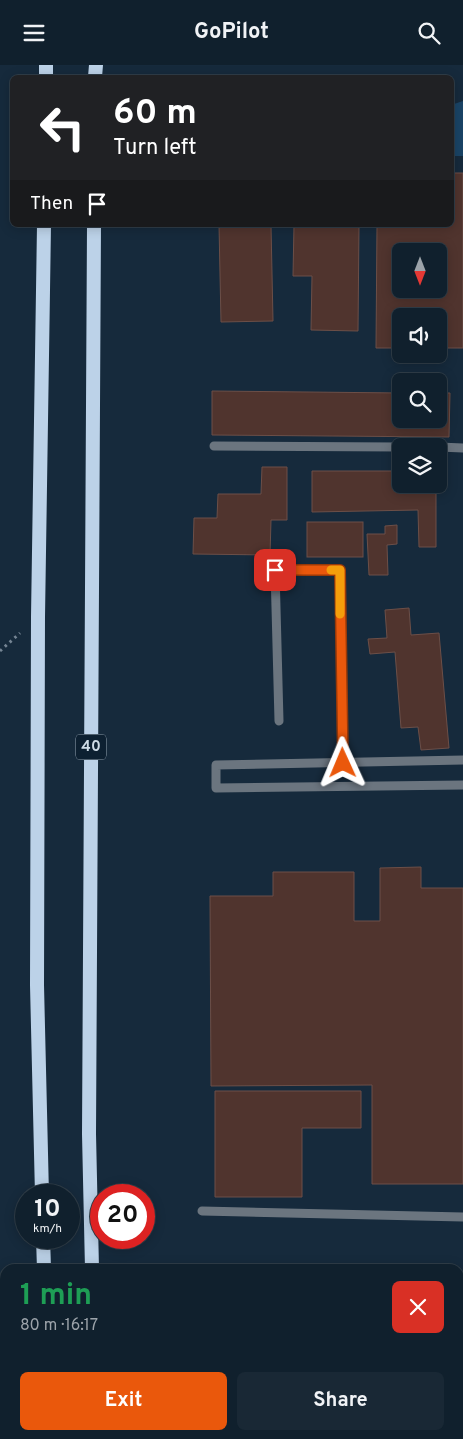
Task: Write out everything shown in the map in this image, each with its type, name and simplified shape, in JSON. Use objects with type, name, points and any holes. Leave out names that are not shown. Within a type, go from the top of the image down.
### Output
[{"type":"highway","points":[[42,1184],[37,946],[38,617],[44,227]]},
{"type":"highway","name":"40","points":[[92,1264],[89,1134],[94,227]]},
{"type":"highway","points":[[43,1249],[44,1264]]},
{"type":"lane","points":[[214,446],[392,447]]},
{"type":"lane","points":[[447,447],[463,448]]},
{"type":"lane","points":[[280,721],[275,570],[340,570],[343,763]]},
{"type":"lane","points":[[463,760],[216,765],[216,788],[463,785]]},
{"type":"lane","points":[[202,1211],[463,1217]]},
{"type":"shaded area","points":[[463,101],[463,156],[454,156],[454,104]]},
{"type":"building","points":[[454,173],[463,173],[463,348],[447,348],[447,308],[392,308],[392,348],[376,348],[377,227],[454,227]]},
{"type":"building","points":[[219,227],[271,227],[273,321],[221,322]]},
{"type":"building","points":[[294,227],[359,227],[358,331],[311,330],[312,276],[293,276]]},
{"type":"building","points":[[212,391],[392,393],[392,428],[447,428],[447,393],[450,393],[449,437],[212,435]]},
{"type":"building","points":[[262,467],[287,467],[287,520],[271,520],[270,555],[193,554],[194,518],[217,518],[218,494],[261,494]]},
{"type":"building","points":[[312,471],[392,471],[392,493],[436,493],[436,547],[419,547],[418,510],[312,512]]},
{"type":"building","points":[[307,522],[363,522],[363,557],[307,557]]},
{"type":"building","points":[[397,525],[397,544],[387,545],[388,575],[369,575],[367,534],[385,534],[385,526]]},
{"type":"building","points":[[409,608],[411,635],[439,633],[449,748],[421,750],[418,727],[401,728],[395,652],[370,654],[368,639],[387,638],[385,610]]},
{"type":"building","points":[[421,867],[421,888],[463,888],[463,1184],[372,1184],[372,1085],[211,1086],[210,896],[273,896],[273,872],[354,872],[354,921],[380,921],[380,868]]},
{"type":"building","points":[[215,1091],[361,1091],[361,1128],[302,1128],[302,1197],[215,1197]]},
{"type":"slow traffic","points":[[331,570],[340,570],[340,614]]},
{"type":"route","points":[[275,570],[340,570],[343,763]]}]
